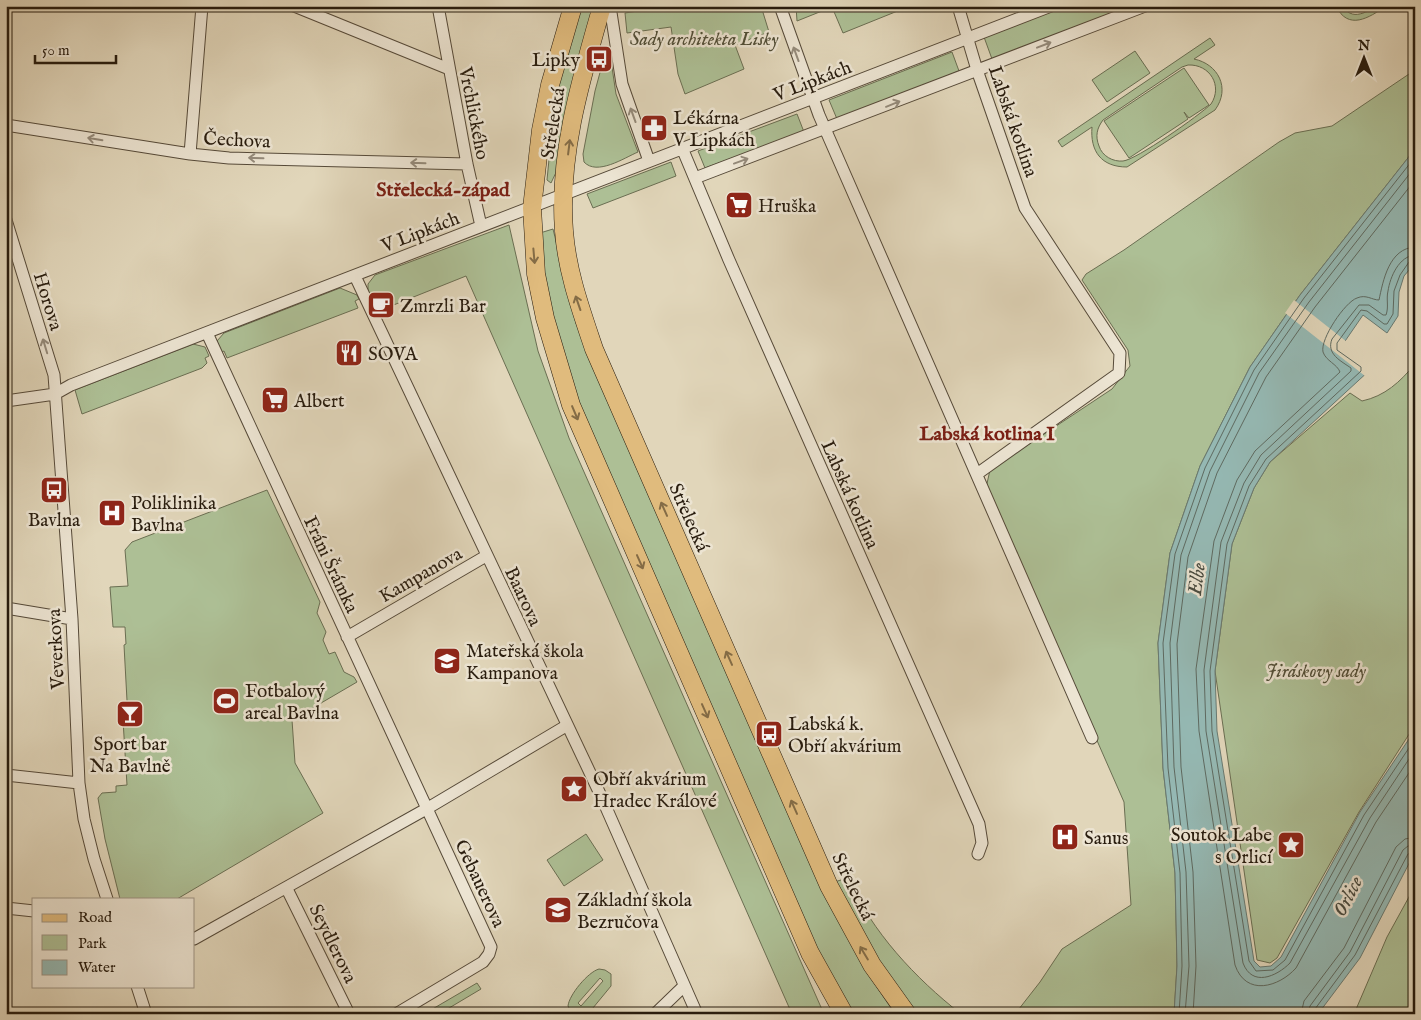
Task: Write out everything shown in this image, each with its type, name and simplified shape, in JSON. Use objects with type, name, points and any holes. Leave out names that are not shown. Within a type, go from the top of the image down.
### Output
[{"type":"main road","name":"Střelecká","points":[[573,6],[550,85],[541,130],[532,208],[532,233],[538,283],[556,362],[571,405],[810,953],[832,1014]]},
{"type":"main road","name":"Střelecká","points":[[602,6],[582,76],[572,121],[564,195],[564,231],[574,290],[594,349],[829,886],[858,942],[906,1014]]},
{"type":"main road","name":"Střelecká","points":[[810,953],[844,1014]]},
{"type":"street","points":[[190,154],[202,6]]},
{"type":"street","points":[[294,6],[449,70]]},
{"type":"street","name":"Vrchlického","points":[[438,6],[467,164],[481,226]]},
{"type":"street","points":[[610,6],[622,84],[650,161]]},
{"type":"street","points":[[780,6],[813,99],[1092,738]]},
{"type":"street","name":"Labská kotlina","points":[[958,6],[977,70],[1025,208],[1120,353],[1121,362],[1119,373],[977,474]]},
{"type":"street","name":"V Lipkách","points":[[6,401],[55,394],[71,385],[1051,6]]},
{"type":"street","points":[[695,178],[827,130],[1144,6]]},
{"type":"street","name":"Čechova","points":[[6,125],[190,154],[229,158],[467,164]]},
{"type":"street","name":"Labská kotlina","points":[[682,148],[979,824],[982,843],[978,854]]},
{"type":"street","name":"Horova","points":[[6,220],[54,375],[55,394]]},
{"type":"street","name":"Baarova","points":[[355,276],[566,726],[601,796],[697,1014]]},
{"type":"street","name":"Fráni Šrámka","points":[[207,334],[428,808]]},
{"type":"street","name":"Veverkova","points":[[55,394],[72,619],[79,783],[86,827],[106,898]]},
{"type":"street","name":"Kampanova","points":[[347,637],[486,556]]},
{"type":"street","points":[[6,608],[72,619]]},
{"type":"street","points":[[195,938],[428,808],[566,726]]},
{"type":"street","points":[[6,775],[79,783]]},
{"type":"street","name":"Gebauerova","points":[[396,1014],[483,962],[490,954],[489,941],[428,808]]},
{"type":"street","name":"Seydlerova","points":[[287,888],[349,1014]]},
{"type":"street","points":[[6,908],[32,911]]},
{"type":"street","points":[[655,1014],[684,986]]},
{"type":"street","points":[[138,988],[146,1014]]},
{"type":"green space","points":[[579,6],[596,6],[559,166],[551,183],[547,180],[556,87]]},
{"type":"green space","name":"Sady architekta Lisky","points":[[668,6],[761,6],[769,32],[735,45],[744,69],[685,94],[678,74],[671,27],[627,33],[625,13]]},
{"type":"green space","name":"Sady architekta Lisky","points":[[796,6],[910,6],[843,33],[832,7],[797,21]]},
{"type":"green space","points":[[1063,6],[1132,6],[992,59],[984,37]]},
{"type":"green space","points":[[1336,6],[1342,6],[1352,14],[1358,14],[1386,6],[1366,18],[1353,20],[1341,14]]},
{"type":"green space","points":[[1210,38],[1215,45],[1194,59],[1210,66],[1220,78],[1222,93],[1220,102],[1215,110],[1127,167],[1110,164],[1099,156],[1093,143],[1092,127],[1062,147],[1058,141]],"holes":[[[1188,65],[1196,66],[1208,72],[1215,83],[1216,90],[1211,104],[1168,136],[1130,159],[1123,161],[1108,158],[1100,150],[1097,135],[1103,120],[1182,67]]]},
{"type":"green space","points":[[1135,51],[1150,73],[1107,102],[1092,80]]},
{"type":"green space","points":[[952,52],[959,71],[837,119],[829,100]]},
{"type":"green space","points":[[605,54],[610,54],[616,94],[638,152],[603,167],[596,167],[589,166],[584,162],[583,154],[595,91]]},
{"type":"green space","points":[[1184,68],[1209,105],[1189,118],[1184,112],[1188,119],[1129,158],[1104,121]]},
{"type":"green space","points":[[1415,70],[1415,149],[1300,295],[1250,367],[1200,466],[1170,553],[1158,643],[1163,768],[1175,873],[1177,966],[1174,1014],[1015,1014],[1040,982],[1062,949],[1131,905],[1124,802],[986,488],[990,470],[1112,389],[1130,366],[1128,350],[1082,280],[1086,274],[1124,250],[1279,142],[1295,133],[1332,126]]},
{"type":"green space","points":[[797,114],[804,132],[705,168],[698,151]]},
{"type":"green space","points":[[671,162],[676,176],[593,208],[587,194]]},
{"type":"green space","points":[[509,225],[538,351],[569,438],[824,1014],[792,1014],[466,276],[381,310],[372,294],[368,295],[368,284],[375,275]]},
{"type":"green space","points":[[553,229],[576,323],[595,370],[828,900],[866,971],[895,1014],[853,1014],[823,963],[581,409],[560,344],[545,278],[540,233]]},
{"type":"green space","points":[[340,288],[357,295],[359,299],[355,301],[358,308],[227,358],[224,351],[219,353],[217,341],[224,333]]},
{"type":"green space","points":[[193,344],[205,347],[209,356],[205,358],[207,363],[202,368],[82,414],[75,390]]},
{"type":"green space","name":"Jiráskovy sady","points":[[1415,364],[1415,725],[1359,812],[1277,958],[1270,963],[1257,960],[1215,671],[1232,544],[1254,488],[1270,462],[1350,393],[1362,401],[1378,396],[1404,377]]},
{"type":"green space","name":"Fotbalový areal Bavlna","points":[[267,490],[320,602],[317,613],[326,632],[323,640],[329,654],[335,652],[344,672],[354,677],[357,682],[292,720],[295,763],[323,813],[179,898],[120,898],[105,839],[98,798],[102,793],[116,792],[116,786],[127,785],[123,720],[128,719],[124,645],[126,644],[125,627],[113,627],[110,587],[128,586],[125,550],[132,542]]},
{"type":"green space","points":[[586,834],[603,860],[564,886],[547,860]]},
{"type":"green space","points":[[848,878],[869,917],[896,953],[927,985],[961,1014],[918,1014],[905,999],[883,967],[834,882]]},
{"type":"green space","points":[[1415,886],[1415,1014],[1354,1014],[1387,937]]},
{"type":"green space","points":[[599,969],[605,970],[611,974],[611,986],[588,1014],[572,1014],[568,1006],[569,1001],[575,990]],"holes":[[[600,978],[603,981],[581,1006],[578,1003]]]},
{"type":"green space","points":[[477,983],[481,989],[439,1014],[424,1014]]},
{"type":"water","points":[[1415,149],[1415,263],[1404,276],[1399,292],[1398,316],[1387,333],[1363,315],[1341,347],[1371,369],[1270,462],[1254,488],[1232,544],[1215,671],[1217,731],[1254,961],[1260,967],[1271,966],[1281,957],[1360,812],[1415,730],[1415,852],[1360,958],[1318,1014],[1174,1014],[1177,966],[1175,873],[1163,768],[1158,643],[1170,553],[1200,466],[1250,367],[1300,295]]},
{"type":"pier","points":[[1294,300],[1347,342],[1344,346],[1372,367],[1373,370],[1365,376],[1285,313]]},
{"type":"place","name":"Lipky","points":[[599,59]]},
{"type":"place","name":"Lékárna V Lipkách","points":[[654,128]]},
{"type":"place","name":"Hruška","points":[[739,205]]},
{"type":"place","name":"Zmrzli Bar","points":[[381,305]]},
{"type":"place","name":"SOVA","points":[[349,353]]},
{"type":"place","name":"Albert","points":[[275,400]]},
{"type":"place","name":"Bavlna","points":[[54,490]]},
{"type":"place","name":"Poliklinika Bavlna","points":[[112,513]]},
{"type":"place","name":"Mateřská škola Kampanova","points":[[447,661]]},
{"type":"place","name":"Fotbalový areal Bavlna","points":[[226,701]]},
{"type":"place","name":"Sport bar Na Bavlně","points":[[130,714]]},
{"type":"place","name":"Labská k. Obří akvárium","points":[[769,734]]},
{"type":"place","name":"Obří akvárium Hradec Králové","points":[[574,789]]},
{"type":"place","name":"Sanus","points":[[1065,837]]},
{"type":"place","name":"Soutok Labe s Orlicí","points":[[1291,845]]},
{"type":"place","name":"Základní škola Bezručova","points":[[558,910]]},
{"type":"district","name":"Střelecká-západ","points":[[443,189]]},
{"type":"district","name":"Labská kotlina I","points":[[987,433]]},
{"type":"water label","name":"Elbe","points":[[1196,579]]},
{"type":"water label","name":"Orlice","points":[[1347,896]]}]
